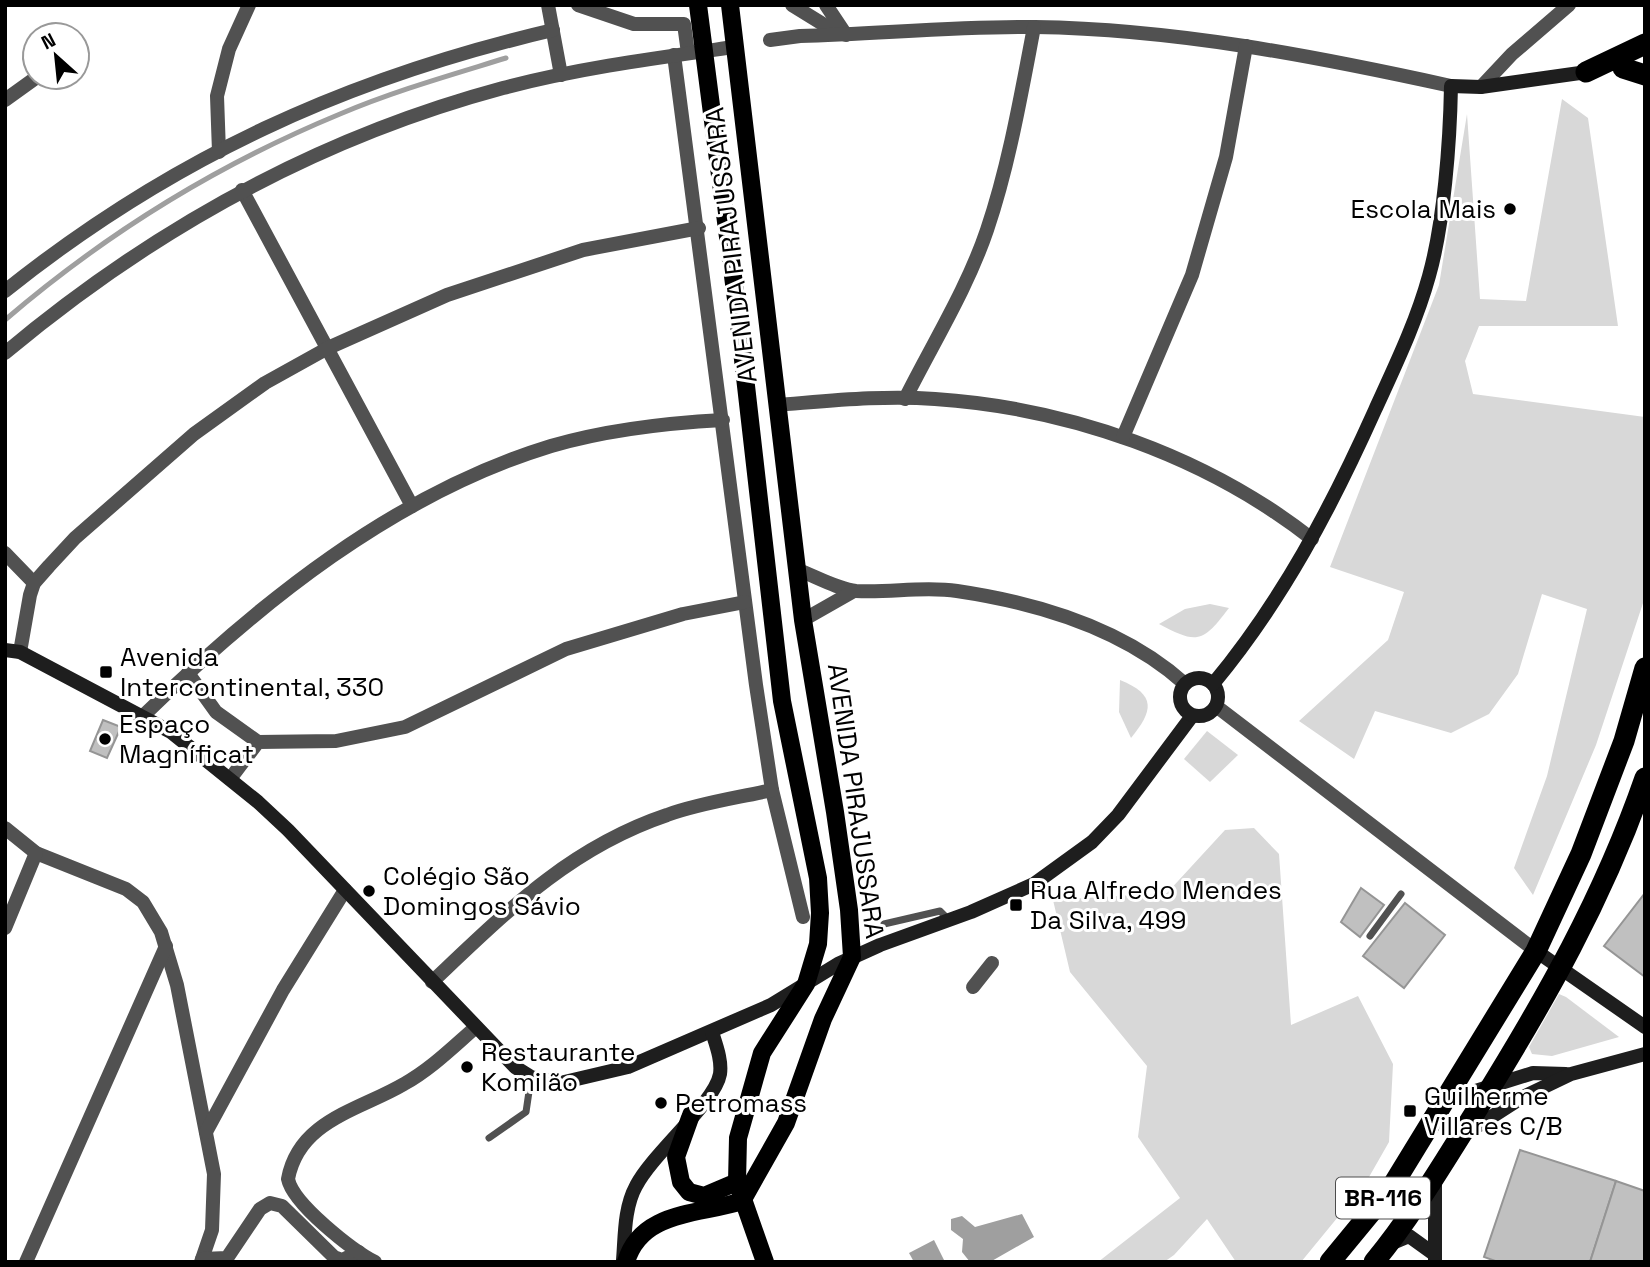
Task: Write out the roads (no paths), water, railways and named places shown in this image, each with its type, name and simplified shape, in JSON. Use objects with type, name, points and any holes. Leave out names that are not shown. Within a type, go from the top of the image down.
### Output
[{"type":"highway","points":[[1586,72],[1645,44]]},
{"type":"highway","points":[[1623,68],[1645,75]]},
{"type":"highway","name":"BR-116","points":[[1330,1262],[1391,1188],[1536,951],[1581,854],[1624,741],[1645,668]]},
{"type":"highway","name":"BR-116","points":[[1379,1256],[1459,1138],[1562,969],[1621,847],[1645,778]]},
{"type":"main road","name":"AVENIDA PIRAJUSSARA","points":[[698,5],[689,53],[782,701],[818,878],[820,913],[818,944],[806,984],[762,1053],[751,1084],[738,1138],[737,1182],[742,1201]]},
{"type":"main road","name":"AVENIDA PIRAJUSSARA","points":[[730,5],[796,569],[835,812],[852,957],[823,1019],[786,1123],[742,1201]]},
{"type":"main road","points":[[691,1115],[676,1157],[681,1182],[689,1192],[704,1196],[737,1182]]},
{"type":"main road","points":[[624,1262],[635,1240],[652,1226],[691,1212],[742,1201],[765,1262]]},
{"type":"street","points":[[219,152],[217,96],[229,49],[248,5]]},
{"type":"street","points":[[548,5],[561,75]]},
{"type":"street","points":[[578,5],[634,24],[684,24],[689,53]]},
{"type":"street","points":[[792,5],[843,35]]},
{"type":"street","points":[[827,5],[843,35]]},
{"type":"street","points":[[1481,87],[1512,54],[1569,5]]},
{"type":"street","points":[[905,399],[966,282],[987,230],[1017,116],[1034,27]]},
{"type":"street","points":[[770,40],[1034,27],[1246,46],[1451,86],[1481,87],[1623,68],[1645,62]]},
{"type":"street","points":[[5,291],[89,227],[219,152],[291,115],[393,74],[553,30]]},
{"type":"street","points":[[1123,437],[1192,275],[1226,156],[1246,46]]},
{"type":"street","points":[[5,353],[150,243],[242,190],[331,148],[425,112],[506,88],[561,75],[733,47]]},
{"type":"street","name":"AVENIDA PIRAJUSSARA","points":[[689,53],[699,228],[745,602],[772,790],[803,917]]},
{"type":"street","points":[[1213,684],[1273,607],[1348,471],[1390,377],[1426,286],[1445,170],[1451,86]]},
{"type":"street","points":[[5,100],[21,88]]},
{"type":"street","points":[[242,190],[412,506]]},
{"type":"street","points":[[699,228],[583,250],[447,295],[328,348],[264,383],[194,434],[75,538],[34,583],[13,651],[171,732],[288,830],[515,1067],[531,1077],[560,1083],[591,1078],[628,1067],[712,1032],[771,1005],[852,957],[1034,884],[1091,842],[1143,783],[1192,716],[1206,715],[1216,706],[1219,697],[1213,684],[1202,678],[1185,684]]},
{"type":"street","points":[[776,405],[905,399],[982,404],[1123,437],[1209,475],[1282,515],[1312,538]]},
{"type":"street","points":[[144,716],[188,673],[302,579],[412,506],[470,477],[552,446],[660,424],[723,419]]},
{"type":"street","points":[[5,553],[34,583]]},
{"type":"street","points":[[796,569],[854,591],[955,591],[1012,602],[1110,634],[1160,662],[1185,684]]},
{"type":"street","points":[[803,620],[854,591]]},
{"type":"street","points":[[188,673],[216,712],[258,741],[336,741],[396,730],[566,649],[682,614],[745,602]]},
{"type":"street","points":[[1185,684],[1181,702],[1192,716]]},
{"type":"street","points":[[1216,706],[1536,951],[1645,1027]]},
{"type":"street","points":[[230,779],[258,741]]},
{"type":"street","points":[[432,982],[541,882],[591,850],[670,814],[772,790]]},
{"type":"street","points":[[5,828],[36,853],[126,889],[143,902],[153,916],[166,946],[214,1174],[212,1230],[201,1261],[227,1258],[260,1209],[270,1203],[282,1206],[337,1259],[348,1258],[359,1252]]},
{"type":"street","points":[[5,928],[36,853]]},
{"type":"street","points":[[206,1132],[283,990],[345,890]]},
{"type":"street","points":[[850,933],[863,944],[880,945]]},
{"type":"street","points":[[28,1258],[166,946]]},
{"type":"street","points":[[973,986],[992,963]]},
{"type":"street","points":[[375,1262],[328,1227],[290,1188],[288,1179],[294,1160],[304,1142],[322,1126],[411,1080],[476,1027]]},
{"type":"street","points":[[624,1262],[628,1205],[635,1187],[658,1153],[708,1099],[720,1074],[720,1059],[712,1032]]},
{"type":"street","points":[[1459,1138],[1521,1098],[1571,1074],[1645,1054]]},
{"type":"street","points":[[1447,1100],[1489,1089],[1532,1073],[1571,1074]]},
{"type":"street","points":[[1434,1258],[1435,1173]]},
{"type":"street","points":[[1379,1256],[1395,1241],[1409,1236],[1434,1258]]},
{"type":"lane","points":[[1370,936],[1401,894]]},
{"type":"lane","points":[[884,925],[940,911],[949,920]]},
{"type":"lane","points":[[489,1138],[526,1112],[531,1077]]},
{"type":"waterway","points":[[5,320],[82,259],[123,231],[164,204],[251,155],[360,106],[506,58]]},
{"type":"place","name":"Escola Mais","points":[[1510,209]]},
{"type":"place","name":"Avenida Intercontinental, 330","points":[[106,672]]},
{"type":"place","name":"Espaço Magníficat","points":[[105,739]]},
{"type":"place","name":"Colégio São Domingos Sávio","points":[[369,891]]},
{"type":"place","name":"Rua Alfredo Mendes Da Silva, 499","points":[[1016,905]]},
{"type":"place","name":"Restaurante Komilão","points":[[467,1067]]},
{"type":"place","name":"Petromass","points":[[661,1103]]},
{"type":"place","name":"Guilherme Villares C/B","points":[[1410,1111]]}]
